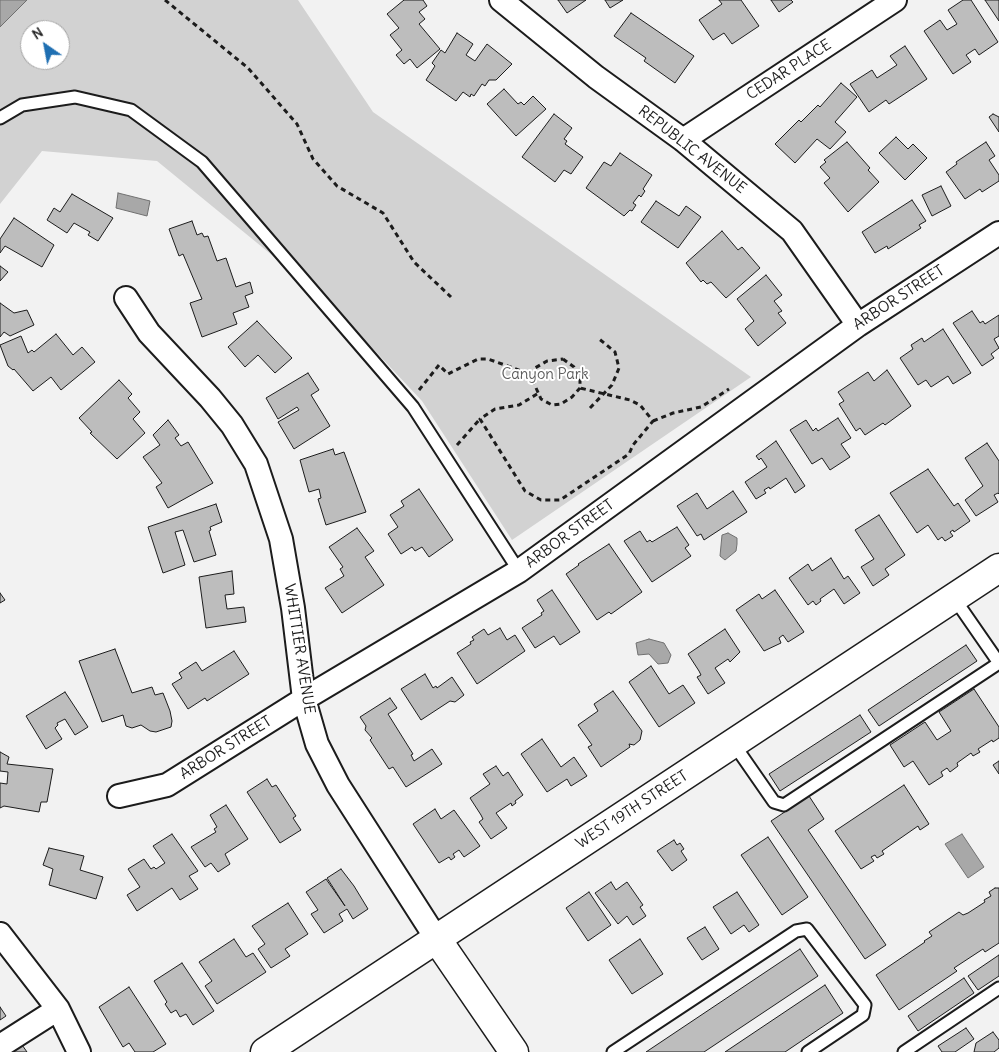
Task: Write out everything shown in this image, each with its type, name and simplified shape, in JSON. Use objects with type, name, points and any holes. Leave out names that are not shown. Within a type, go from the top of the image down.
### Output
[{"type":"street","name":"REPUBLIC AVENUE","points":[[501,0],[596,77],[683,140],[792,231],[858,325]]},
{"type":"street","name":"CEDAR PLACE","points":[[683,140],[895,0]]},
{"type":"street","name":"ARBOR STREET","points":[[118,796],[167,785],[304,699],[519,571],[858,325],[999,232]]},
{"type":"street","name":"WHITTIER AVENUE","points":[[126,298],[149,333],[210,398],[232,425],[256,464],[281,539],[293,608],[304,699],[317,744],[338,785],[436,938],[514,1052]]},
{"type":"street","name":"WEST 19TH STREET","points":[[265,1052],[999,568]]},
{"type":"street","points":[[0,934],[58,1009],[79,1052]]},
{"type":"street","points":[[0,1046],[58,1009]]},
{"type":"lane","points":[[0,118],[22,105],[75,98],[131,110],[202,162],[409,402],[519,571]]},
{"type":"lane","points":[[733,743],[774,802],[784,805],[999,663],[954,598]]},
{"type":"lane","points":[[613,1052],[796,931],[807,929],[865,1005],[863,1015],[808,1052]]},
{"type":"lane","points":[[904,1052],[999,988]]},
{"type":"path","points":[[165,0],[248,68],[297,124],[313,159],[338,186],[383,213],[414,262],[451,297]]},
{"type":"path","points":[[590,408],[612,385],[619,368],[615,352],[598,338]]},
{"type":"path","points":[[409,402],[439,365],[448,374],[478,359],[488,359],[533,375]]},
{"type":"path","points":[[563,359],[574,367],[580,377],[580,388],[572,397],[561,404],[552,405],[541,399],[537,394],[532,379],[535,368],[547,361],[563,359]]},
{"type":"path","points":[[480,419],[525,491],[541,500],[560,500],[629,454],[633,445],[653,421],[673,412],[701,407],[732,386]]},
{"type":"path","points":[[580,388],[605,392],[630,400],[640,405],[653,421]]},
{"type":"path","points":[[446,458],[480,419],[495,409],[519,405],[537,394]]},
{"type":"green space","name":"Canyon Park","points":[[0,0],[298,0],[373,112],[751,377],[512,540],[422,401],[328,301],[157,161],[42,151],[0,204]]},
{"type":"shaded area","points":[[0,0],[27,0],[0,27]]},
{"type":"shaded area","points":[[118,193],[150,201],[147,216],[116,208]]},
{"type":"shaded area","points":[[728,533],[737,538],[737,544],[736,551],[725,560],[720,556],[722,535]]},
{"type":"shaded area","points":[[649,639],[664,643],[671,655],[668,663],[658,664],[649,654],[638,655],[636,643]]},
{"type":"shaded area","points":[[962,834],[984,867],[968,878],[945,844]]},
{"type":"building","points":[[404,0],[423,0],[427,6],[419,12],[425,19],[419,24],[440,49],[417,68],[410,59],[404,64],[396,55],[402,50],[390,35],[399,28],[387,14]]},
{"type":"building","points":[[558,0],[586,0],[567,13]]},
{"type":"building","points":[[605,0],[623,0],[610,8]]},
{"type":"building","points":[[719,0],[741,0],[759,26],[732,44],[724,33],[713,40],[699,20],[722,4]]},
{"type":"building","points":[[771,0],[791,0],[793,2],[779,12]]},
{"type":"building","points":[[963,0],[971,0],[998,42],[979,55],[975,49],[966,55],[971,62],[953,74],[924,31],[940,20],[947,30],[957,24],[948,10]]},
{"type":"building","points":[[985,0],[999,0],[999,21]]},
{"type":"building","points":[[631,13],[694,56],[675,83],[644,61],[646,58],[614,36]]},
{"type":"building","points":[[457,33],[473,44],[466,55],[475,61],[487,44],[512,64],[496,80],[489,80],[485,86],[482,84],[474,96],[471,94],[470,97],[463,92],[456,101],[426,80],[435,66],[432,63],[441,50],[445,53]]},
{"type":"building","points":[[905,46],[927,79],[889,104],[886,100],[869,112],[850,84],[872,70],[877,78],[897,65],[890,56]]},
{"type":"building","points":[[841,83],[857,97],[835,122],[846,132],[830,149],[817,139],[795,163],[775,144],[799,120],[801,122],[818,105],[820,107]]},
{"type":"building","points":[[504,89],[518,104],[521,102],[524,105],[533,96],[546,109],[516,136],[487,104]]},
{"type":"building","points":[[554,114],[572,128],[564,139],[567,141],[565,144],[583,157],[571,174],[564,170],[555,182],[522,157]]},
{"type":"building","points":[[993,114],[999,117],[999,132],[989,117]]},
{"type":"building","points":[[896,137],[908,149],[913,144],[927,158],[905,180],[879,153]]},
{"type":"building","points":[[847,142],[870,168],[868,170],[879,182],[848,212],[824,183],[830,178],[820,167],[826,162],[824,160]]},
{"type":"building","points":[[986,142],[995,156],[989,160],[999,175],[999,181],[982,192],[980,189],[965,199],[946,172],[957,164],[956,162]]},
{"type":"building","points":[[620,153],[652,175],[643,189],[645,191],[641,197],[639,195],[633,203],[636,205],[632,211],[630,210],[624,216],[586,188],[604,162],[611,166]]},
{"type":"building","points":[[941,186],[951,206],[932,216],[922,195]]},
{"type":"building","points":[[72,194],[113,218],[98,241],[88,235],[90,232],[74,223],[67,233],[47,220],[54,208],[60,212]]},
{"type":"building","points":[[912,200],[926,221],[919,225],[921,228],[888,249],[887,246],[875,253],[862,232]]},
{"type":"building","points":[[656,201],[679,216],[686,206],[701,217],[678,248],[641,222]]},
{"type":"building","points":[[14,218],[54,245],[42,267],[5,246],[0,253],[0,239]]},
{"type":"building","points":[[192,221],[197,235],[202,233],[204,237],[208,236],[217,261],[226,258],[236,287],[250,282],[253,293],[245,296],[249,307],[233,313],[237,324],[202,337],[190,303],[202,299],[183,254],[179,256],[169,229]]},
{"type":"building","points":[[722,231],[738,250],[742,247],[760,268],[726,298],[711,282],[707,284],[703,280],[701,282],[686,263]]},
{"type":"building","points":[[0,266],[8,272],[0,281]]},
{"type":"building","points":[[766,275],[782,295],[774,301],[782,311],[778,313],[786,323],[758,346],[745,329],[754,321],[737,299]]},
{"type":"building","points":[[0,303],[14,313],[27,310],[34,325],[10,336],[4,332],[0,337]]},
{"type":"building","points":[[972,311],[980,323],[983,321],[985,324],[999,315],[999,336],[994,339],[999,348],[991,354],[994,358],[982,366],[953,323]]},
{"type":"building","points":[[257,321],[292,358],[275,373],[258,355],[245,367],[228,347]]},
{"type":"building","points":[[943,329],[971,373],[953,384],[948,376],[931,387],[926,380],[918,385],[900,358],[913,349],[911,345],[922,338],[924,342]]},
{"type":"building","points":[[56,334],[73,355],[82,347],[95,362],[61,390],[51,377],[33,391],[14,369],[8,366],[0,345],[21,336],[28,353],[32,350],[34,352]]},
{"type":"building","points":[[887,370],[911,406],[885,425],[883,423],[865,435],[860,428],[856,431],[839,404],[844,401],[838,392],[868,372],[874,381]]},
{"type":"building","points":[[308,373],[319,390],[311,395],[330,426],[294,449],[278,422],[299,410],[297,407],[278,419],[266,398]]},
{"type":"building","points":[[119,380],[132,394],[128,398],[140,412],[133,419],[145,433],[117,459],[90,433],[92,432],[79,418]]},
{"type":"building","points":[[838,418],[851,438],[841,444],[850,457],[830,470],[822,458],[812,464],[790,430],[806,420],[813,431],[816,428],[818,431]]},
{"type":"building","points":[[168,420],[179,435],[175,438],[181,446],[188,442],[213,483],[168,508],[156,487],[162,483],[143,457],[160,445],[153,435]]},
{"type":"building","points":[[776,441],[805,486],[795,493],[786,478],[770,489],[769,487],[764,490],[766,493],[756,499],[745,482],[767,467],[761,458],[759,460],[756,456]]},
{"type":"building","points":[[987,443],[999,461],[999,494],[994,495],[998,502],[976,516],[965,500],[983,486],[965,458]]},
{"type":"building","points":[[333,449],[335,455],[344,452],[366,512],[326,525],[318,499],[321,498],[319,489],[309,492],[300,460]]},
{"type":"building","points":[[928,469],[954,506],[958,503],[970,521],[954,532],[953,530],[950,532],[953,536],[945,541],[942,537],[938,540],[928,525],[917,533],[890,493]]},
{"type":"building","points":[[419,489],[453,540],[429,557],[422,547],[415,551],[412,547],[401,554],[388,534],[398,527],[390,515],[404,506],[401,501]]},
{"type":"building","points":[[733,491],[747,512],[704,540],[701,534],[697,536],[677,506],[697,493],[707,509]]},
{"type":"building","points":[[216,504],[222,522],[210,527],[211,530],[209,531],[216,555],[194,562],[183,530],[175,532],[185,565],[163,573],[148,527]]},
{"type":"building","points":[[879,515],[905,555],[885,569],[889,575],[873,586],[861,567],[874,559],[855,530]]},
{"type":"building","points":[[677,527],[689,545],[685,548],[691,556],[652,582],[624,541],[640,531],[647,542],[650,540],[652,542]]},
{"type":"building","points":[[357,528],[374,551],[365,557],[384,585],[342,613],[325,588],[344,576],[340,569],[343,567],[329,547]]},
{"type":"building","points":[[609,544],[642,592],[611,614],[609,612],[597,620],[566,574]]},
{"type":"building","points":[[831,558],[844,579],[848,576],[860,593],[844,604],[834,589],[820,599],[821,601],[816,605],[813,601],[808,605],[789,578],[808,564],[812,571]]},
{"type":"building","points":[[232,571],[234,594],[225,595],[227,609],[244,607],[246,622],[206,628],[199,577]]},
{"type":"building","points":[[552,590],[580,632],[560,645],[554,636],[535,648],[522,628],[542,615],[541,613],[544,611],[537,600]]},
{"type":"building","points":[[775,590],[804,632],[788,642],[783,635],[779,638],[781,643],[764,651],[736,610],[759,594],[762,599]]},
{"type":"building","points":[[0,593],[5,600],[0,603]]},
{"type":"building","points":[[500,628],[507,640],[515,635],[525,651],[477,684],[457,653],[471,644],[470,642],[474,640],[472,637],[484,629],[488,635]]},
{"type":"building","points":[[725,629],[740,652],[730,662],[728,659],[715,668],[725,683],[708,694],[697,677],[701,675],[699,671],[688,654]]},
{"type":"building","points":[[966,645],[977,661],[879,726],[868,710]]},
{"type":"building","points":[[115,649],[132,693],[152,687],[155,695],[163,693],[170,711],[171,727],[156,732],[150,731],[141,725],[132,728],[126,726],[123,715],[102,722],[79,661]]},
{"type":"building","points":[[234,651],[249,674],[207,701],[205,698],[188,709],[172,684],[182,678],[179,673],[196,662],[202,671]]},
{"type":"building","points":[[651,666],[669,694],[683,685],[695,703],[659,727],[629,682]]},
{"type":"building","points":[[425,674],[433,688],[436,686],[437,688],[452,677],[464,695],[455,702],[450,701],[421,720],[401,689]]},
{"type":"building","points":[[974,689],[999,727],[999,738],[978,749],[980,752],[973,756],[971,753],[957,763],[958,766],[950,772],[947,768],[941,772],[943,776],[929,785],[913,761],[904,767],[890,745],[925,722],[937,740],[951,731],[939,712]]},
{"type":"building","points":[[613,691],[642,731],[640,740],[634,745],[629,744],[630,747],[601,767],[588,747],[592,745],[578,725],[598,711],[594,704]]},
{"type":"building","points":[[65,692],[88,727],[75,735],[65,719],[57,723],[58,725],[55,728],[62,739],[46,749],[26,716]]},
{"type":"building","points":[[390,698],[397,708],[388,714],[413,754],[411,755],[414,761],[432,749],[442,764],[406,787],[393,767],[389,769],[370,740],[372,738],[365,730],[366,726],[360,717]]},
{"type":"building","points":[[860,715],[871,732],[780,791],[769,774]]},
{"type":"building","points":[[542,739],[561,767],[574,757],[587,776],[571,786],[567,779],[547,792],[521,754]]},
{"type":"building","points":[[0,752],[9,757],[7,764],[53,769],[47,802],[41,802],[39,812],[4,806],[0,808],[0,783],[7,784],[8,772],[0,771]]},
{"type":"building","points":[[999,761],[999,774],[993,765]]},
{"type":"building","points":[[496,766],[503,776],[508,772],[523,795],[512,806],[511,803],[496,813],[507,828],[491,839],[479,822],[483,819],[470,798],[490,784],[483,774]]},
{"type":"building","points":[[267,779],[272,787],[276,785],[296,816],[293,818],[301,830],[280,843],[247,792]]},
{"type":"building","points":[[904,785],[929,824],[920,830],[918,826],[882,851],[884,854],[877,858],[875,855],[871,857],[874,861],[861,869],[835,831]]},
{"type":"building","points":[[809,796],[824,819],[808,830],[886,945],[865,959],[771,821]]},
{"type":"building","points":[[226,805],[248,839],[225,854],[230,864],[218,872],[211,863],[205,867],[191,847],[216,832],[214,829],[217,827],[210,815]]},
{"type":"building","points":[[435,809],[441,819],[454,810],[480,846],[464,857],[459,850],[453,854],[455,857],[451,860],[449,857],[439,863],[413,824]]},
{"type":"building","points":[[172,834],[198,871],[189,876],[198,889],[180,900],[172,888],[137,911],[127,895],[140,887],[128,869],[144,859],[151,869],[154,867],[156,869],[165,863],[153,846]]},
{"type":"building","points":[[768,837],[808,897],[782,915],[741,855]]},
{"type":"building","points":[[674,840],[677,845],[680,843],[684,849],[681,851],[687,860],[672,871],[657,851]]},
{"type":"building","points":[[49,848],[84,856],[80,870],[103,877],[96,899],[49,885],[53,869],[43,865]]},
{"type":"building","points":[[341,869],[368,909],[353,919],[347,909],[339,914],[343,921],[324,933],[311,914],[318,910],[306,892],[326,879],[345,906],[327,878]]},
{"type":"building","points":[[611,882],[616,890],[627,882],[643,905],[640,907],[646,916],[633,925],[627,916],[618,924],[595,893]]},
{"type":"building","points":[[999,888],[999,943],[985,952],[983,949],[954,968],[957,971],[899,1010],[876,975],[925,942],[932,936],[929,932],[959,912],[963,915],[985,902],[984,900],[991,896],[989,892]]},
{"type":"building","points":[[589,892],[611,925],[588,941],[566,908]]},
{"type":"building","points":[[737,892],[759,925],[749,932],[744,925],[731,934],[713,907]]},
{"type":"building","points":[[288,903],[308,934],[285,949],[290,956],[271,968],[258,949],[265,944],[252,926]]},
{"type":"building","points":[[705,927],[719,949],[702,960],[687,938]]},
{"type":"building","points":[[234,939],[246,957],[253,953],[266,972],[217,1004],[205,986],[212,981],[199,962]]},
{"type":"building","points":[[640,939],[663,974],[632,994],[609,960]]},
{"type":"building","points":[[800,949],[818,976],[704,1052],[646,1052]]},
{"type":"building","points":[[999,955],[999,976],[978,990],[968,976]]},
{"type":"building","points":[[182,963],[214,1011],[193,1025],[186,1014],[180,1017],[176,1010],[171,1013],[165,1004],[167,1002],[154,981]]},
{"type":"building","points":[[964,978],[974,993],[918,1031],[908,1016]]},
{"type":"building","points":[[825,985],[843,1013],[785,1052],[725,1052]]},
{"type":"building","points":[[129,987],[166,1044],[153,1052],[135,1052],[129,1043],[123,1047],[99,1007]]},
{"type":"building","points":[[0,1007],[6,1016],[0,1020]]},
{"type":"building","points":[[966,1028],[974,1039],[955,1052],[942,1052],[938,1046]]},
{"type":"building","points":[[993,1032],[999,1040],[999,1048],[994,1052],[974,1052],[976,1043]]},
{"type":"building","points":[[20,1042],[27,1052],[4,1052]]}]
